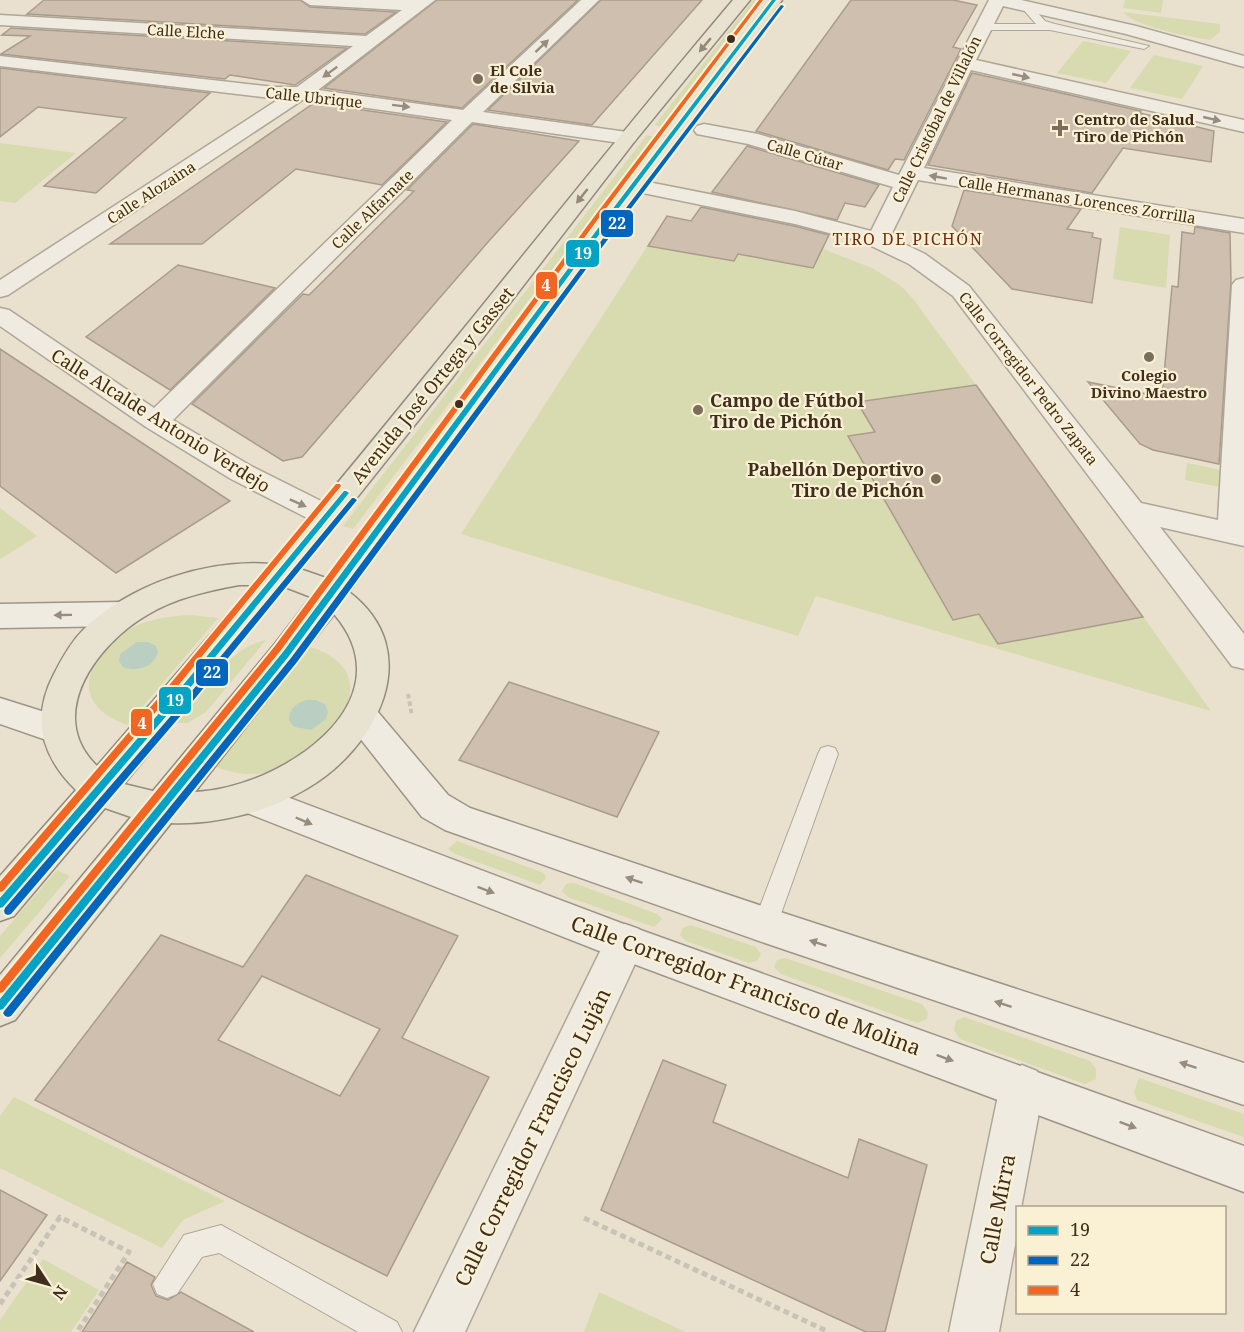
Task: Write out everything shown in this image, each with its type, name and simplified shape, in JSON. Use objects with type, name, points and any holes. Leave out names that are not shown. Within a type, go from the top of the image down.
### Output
[{"type":"main road","name":"Avenida José Ortega y Gasset","points":[[0,904],[327,516],[440,377],[627,138],[742,0]]},
{"type":"main road","name":"Avenida José Ortega y Gasset","points":[[0,1006],[161,808],[331,593],[633,185],[774,0]]},
{"type":"main road","points":[[238,574],[277,575],[308,582],[331,593],[359,618],[372,647],[373,679],[360,714],[334,748],[296,777],[249,798],[208,808],[161,808],[127,802],[99,789],[70,761],[58,730],[59,699],[72,668],[93,639],[122,614],[158,594],[198,580],[238,574]]},
{"type":"street","points":[[310,0],[424,3]]},
{"type":"street","name":"Calle Alfarnate","points":[[156,421],[469,115],[591,0]]},
{"type":"street","points":[[998,0],[1058,13],[1093,15],[1244,62]]},
{"type":"street","name":"Calle Cristóbal de Villalón","points":[[878,239],[982,27],[998,0]]},
{"type":"street","name":"Calle Alozaina","points":[[0,290],[301,93],[424,3]]},
{"type":"street","name":"Calle Elche","points":[[0,20],[372,42]]},
{"type":"street","name":"Calle Ubrique","points":[[0,60],[274,93],[301,93],[627,138]]},
{"type":"street","points":[[964,63],[1244,126]]},
{"type":"street","name":"Calle Cútar","points":[[704,130],[751,138],[907,177]]},
{"type":"street","name":"Calle Hermanas Lorences Zorrilla","points":[[907,177],[1163,207],[1244,226]]},
{"type":"street","name":"Calle Corregidor Pedro Zapata","points":[[633,185],[820,222],[878,239],[910,253],[942,274],[961,291],[1244,657]]},
{"type":"street","points":[[1132,511],[1238,534],[1244,285]]},
{"type":"street","name":"Calle Alcalde Antonio Verdejo","points":[[0,315],[156,421],[278,494],[327,516]]},
{"type":"street","points":[[0,616],[122,614]]},
{"type":"street","points":[[0,711],[58,730]]},
{"type":"street","points":[[360,714],[435,806],[458,819],[765,925],[1244,1084]]},
{"type":"street","name":"Calle Corregidor Francisco de Molina","points":[[249,798],[322,828],[625,942],[1244,1169]]},
{"type":"street","name":"Calle Corregidor Francisco Luján","points":[[439,1332],[625,942]]},
{"type":"street","name":"Calle Mirra","points":[[974,1332],[1022,1086]]},
{"type":"lane","points":[[982,27],[1058,13],[1144,46]]},
{"type":"lane","points":[[765,925],[828,754]]},
{"type":"lane","points":[[167,1284],[194,1245],[221,1239],[387,1332]]},
{"type":"path","points":[[0,1304],[60,1217],[129,1251],[77,1332]]},
{"type":"path","points":[[584,1218],[829,1332]]},
{"type":"green space","points":[[753,0],[760,0],[662,127],[655,125]]},
{"type":"green space","points":[[1125,0],[1163,0],[1161,13],[1123,8]]},
{"type":"green space","points":[[1123,12],[1220,24],[1220,32],[1210,40],[1164,31],[1139,22]]},
{"type":"green space","points":[[1083,41],[1131,51],[1106,83],[1057,73]]},
{"type":"green space","points":[[1154,55],[1203,66],[1182,99],[1130,88]]},
{"type":"green space","points":[[647,135],[654,137],[353,529],[343,526]]},
{"type":"green space","points":[[0,143],[76,153],[15,203],[0,201]]},
{"type":"green space","points":[[667,216],[823,249],[872,268],[901,286],[914,300],[976,385],[1211,711],[816,596],[798,636],[461,534]]},
{"type":"green space","points":[[1120,227],[1170,235],[1166,288],[1113,279]]},
{"type":"green space","points":[[1187,463],[1221,470],[1220,487],[1185,480]]},
{"type":"green space","points":[[0,508],[37,536],[0,559]]},
{"type":"green space","points":[[191,615],[218,618],[127,725],[103,712],[91,696],[90,676],[93,666],[112,640],[137,625],[163,618]],"holes":[[[137,642],[158,653],[151,663],[140,668],[128,668],[119,661],[120,654]]]},
{"type":"green space","points":[[266,640],[206,712],[188,723],[176,723],[227,662],[239,652]]},
{"type":"green space","points":[[307,646],[335,659],[348,677],[349,697],[341,718],[325,738],[304,756],[280,768],[256,774],[233,772],[211,765]],"holes":[[[306,700],[316,700],[325,704],[311,730],[294,727]]]},
{"type":"green space","points":[[457,841],[544,873],[546,878],[540,885],[455,854],[448,849]]},
{"type":"green space","points":[[57,870],[70,876],[0,958],[0,936]]},
{"type":"green space","points":[[574,883],[657,914],[662,919],[654,927],[568,897],[562,891],[566,884]]},
{"type":"green space","points":[[691,925],[756,947],[761,954],[757,961],[749,963],[686,941],[680,935],[683,928]]},
{"type":"green space","points":[[785,958],[922,1004],[928,1013],[927,1019],[917,1023],[781,974],[774,967],[777,960]]},
{"type":"green space","points":[[964,1017],[1090,1061],[1096,1069],[1096,1079],[1085,1084],[960,1039],[954,1030],[956,1021]]},
{"type":"green space","points":[[1139,1078],[1244,1114],[1244,1137],[1137,1100],[1134,1092]]},
{"type":"green space","points":[[14,1097],[225,1201],[183,1220],[162,1248],[0,1168],[0,1116]]},
{"type":"green space","points":[[43,1259],[99,1290],[71,1332],[0,1332],[0,1320]]},
{"type":"green space","points":[[599,1292],[686,1332],[584,1332]]},
{"type":"shaded area","points":[[137,642],[148,642],[156,646],[158,653],[152,662],[139,669],[123,667],[119,661],[120,654]]},
{"type":"shaded area","points":[[306,700],[316,700],[325,704],[328,712],[326,719],[311,730],[294,727],[289,720],[293,707]]},
{"type":"building","points":[[44,0],[300,0],[310,7],[396,12],[365,34],[27,14]]},
{"type":"building","points":[[437,0],[578,0],[462,108],[324,88]]},
{"type":"building","points":[[601,0],[702,0],[592,125],[488,110]]},
{"type":"building","points":[[851,0],[953,0],[977,5],[953,47],[961,49],[904,160],[895,159],[888,170],[756,131]]},
{"type":"building","points":[[11,28],[347,48],[295,85],[230,75],[225,79],[1,54],[30,36],[2,35]]},
{"type":"building","points":[[0,68],[210,93],[96,193],[44,186],[126,118],[38,107],[0,137]]},
{"type":"building","name":"Centro de Salud Tiro de Pichón","points":[[972,73],[1141,111],[1140,113],[1214,131],[1211,162],[1123,148],[1092,193],[928,165]]},
{"type":"building","points":[[314,103],[447,122],[382,185],[296,169],[202,244],[110,244]]},
{"type":"building","points":[[473,124],[579,141],[488,242],[302,457],[283,461],[192,404],[303,294],[309,295],[414,191],[407,190]]},
{"type":"building","points":[[747,146],[879,185],[865,207],[845,203],[837,220],[712,192]]},
{"type":"building","points":[[964,190],[1081,209],[1067,229],[1093,233],[1092,237],[1101,239],[1092,303],[1012,289],[952,226]]},
{"type":"building","points":[[701,207],[829,235],[813,268],[738,254],[734,261],[648,246],[667,216],[691,221]]},
{"type":"building","points":[[1195,227],[1230,233],[1231,282],[1219,464],[1153,450],[1140,444],[1088,382],[1162,397],[1172,286],[1178,287],[1182,232],[1194,234]]},
{"type":"building","points":[[178,265],[275,288],[170,390],[86,337]]},
{"type":"building","points":[[0,349],[230,501],[116,573],[0,486]]},
{"type":"building","points":[[976,385],[1143,617],[998,644],[979,614],[953,620],[848,436],[875,432],[857,402]]},
{"type":"building","points":[[509,682],[659,732],[617,817],[459,760]]},
{"type":"building","points":[[306,875],[458,936],[402,1038],[489,1077],[387,1276],[35,1100],[161,935],[243,967]],"holes":[[[262,976],[380,1029],[340,1096],[218,1040]]]},
{"type":"building","points":[[663,1060],[726,1085],[713,1122],[848,1178],[859,1139],[927,1165],[885,1332],[866,1332],[601,1210]]},
{"type":"building","points":[[0,1190],[47,1215],[0,1281]]},
{"type":"building","points":[[127,1262],[155,1277],[151,1285],[156,1296],[168,1300],[181,1292],[254,1332],[82,1332]]},
{"type":"transit line","name":"4","points":[[0,989],[278,648],[599,214],[761,0]]},
{"type":"transit line","name":"19","points":[[0,1006],[286,654],[607,220],[774,0]]},
{"type":"transit line","name":"22","points":[[8,1013],[294,660],[615,226],[782,6]]},
{"type":"transit line","name":"4","points":[[0,888],[169,691],[338,486]]},
{"type":"transit line","name":"19","points":[[0,904],[177,698],[346,493]]},
{"type":"transit line","name":"22","points":[[8,911],[185,705],[354,500]]},
{"type":"place","name":"El Cole de Silvia","points":[[478,79]]},
{"type":"place","name":"Centro de Salud Tiro de Pichón","points":[[1060,128]]},
{"type":"place","name":"Colegio Divino Maestro","points":[[1149,357]]},
{"type":"place","name":"Campo de Fútbol Tiro de Pichón","points":[[698,410]]},
{"type":"place","name":"Pabellón Deportivo Tiro de Pichón","points":[[936,479]]},
{"type":"district","name":"TIRO DE PICHÓN","points":[[908,239]]}]
